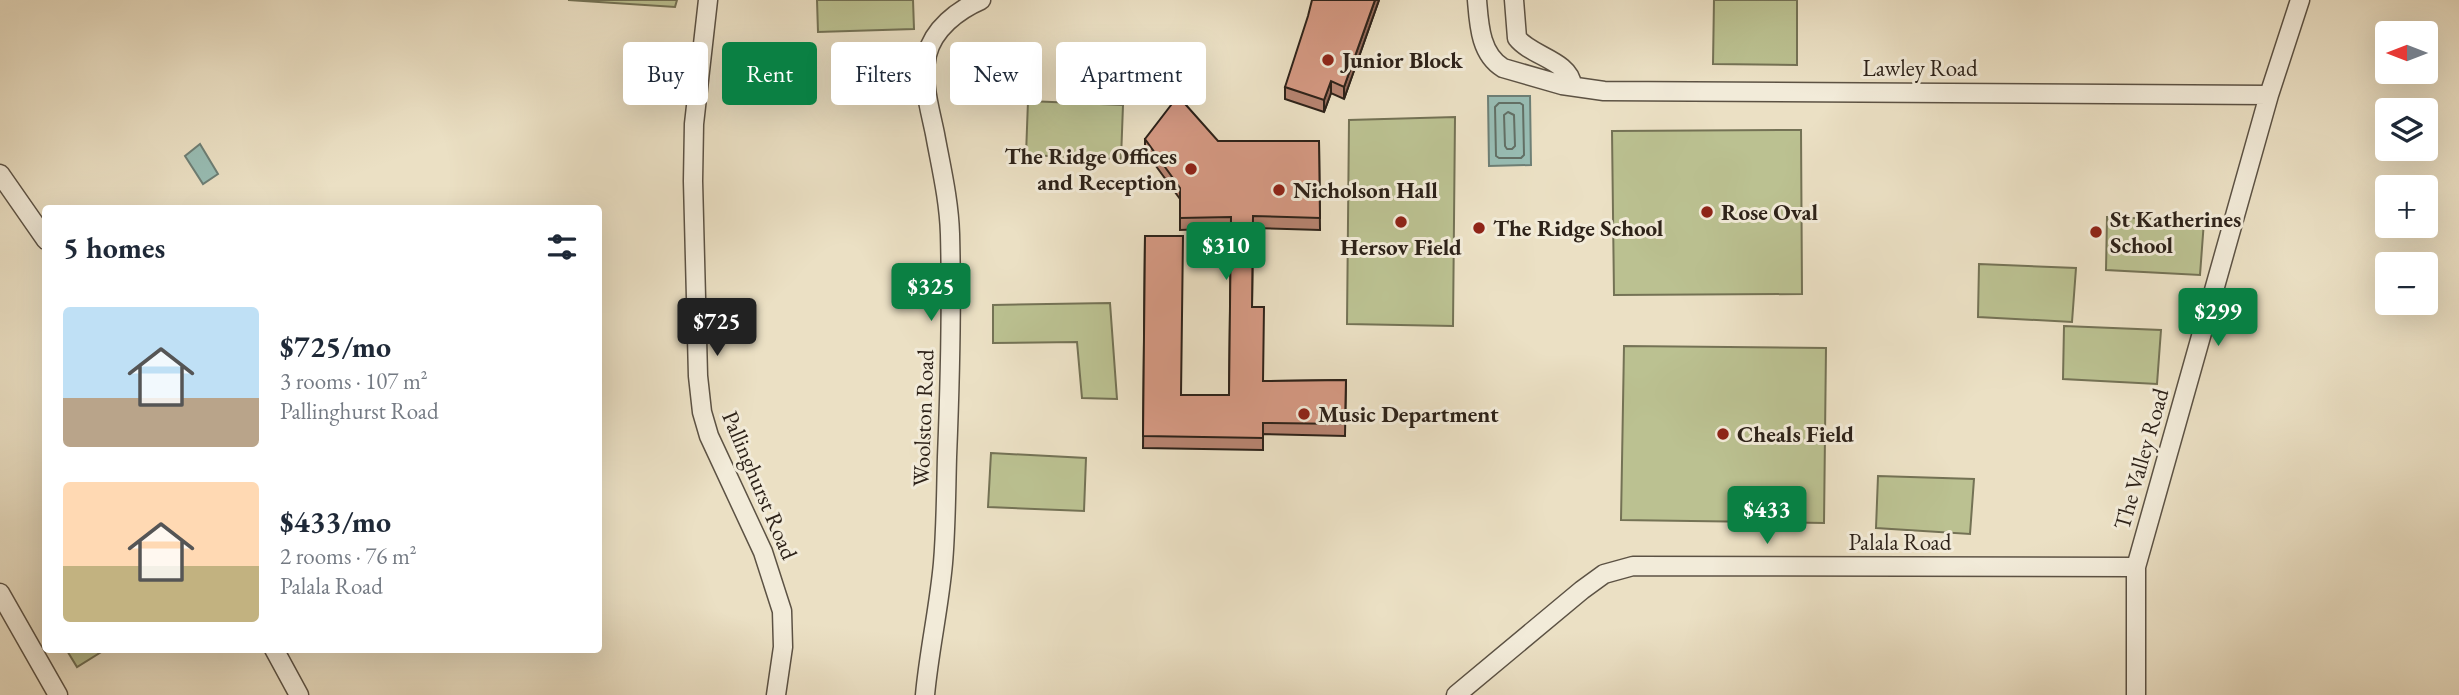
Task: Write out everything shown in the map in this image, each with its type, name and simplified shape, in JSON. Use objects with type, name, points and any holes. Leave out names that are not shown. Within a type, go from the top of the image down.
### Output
[{"type":"street","name":"Pallinghurst Road","points":[[708,0],[694,124],[698,376],[702,412],[709,436],[763,552],[782,611],[783,647],[776,695]]},
{"type":"street","name":"Woolston Road","points":[[925,695],[943,559],[951,286],[948,210],[928,97],[926,64],[934,39],[943,26],[981,0]]},
{"type":"street","name":"Lawley Road","points":[[1477,0],[1485,47],[1496,63],[1503,68],[1554,83],[1604,91],[2269,95]]},
{"type":"street","points":[[1514,0],[1517,38],[1524,47],[1563,69],[1569,75],[1572,85]]},
{"type":"street","name":"The Valley Road","points":[[2136,695],[2136,567],[2269,95],[2300,0]]},
{"type":"street","points":[[0,174],[42,234]]},
{"type":"street","name":"Palala Road","points":[[1456,695],[1581,590],[1604,574],[1633,566],[2136,567]]},
{"type":"street","points":[[0,593],[58,695]]},
{"type":"street","points":[[276,653],[299,695]]},
{"type":"green space","points":[[568,0],[677,0],[675,7]]},
{"type":"green space","points":[[817,0],[913,0],[914,29],[818,32]]},
{"type":"green space","points":[[1714,0],[1797,0],[1797,65],[1713,64]]},
{"type":"green space","points":[[1042,102],[1056,102],[1056,105],[1123,105],[1121,159],[1026,155],[1028,105],[1042,105]]},
{"type":"green space","name":"Hersov Field","points":[[1455,117],[1453,326],[1347,324],[1349,120]]},
{"type":"green space","name":"Rose Oval","points":[[1801,130],[1802,294],[1614,295],[1612,131]]},
{"type":"green space","points":[[2107,217],[2204,221],[2200,275],[2106,270]]},
{"type":"green space","points":[[1979,264],[2076,268],[2072,322],[1978,317]]},
{"type":"green space","points":[[1110,303],[1117,399],[1082,398],[1077,342],[993,343],[993,305]]},
{"type":"green space","points":[[2064,326],[2161,330],[2157,384],[2063,379]]},
{"type":"green space","name":"Cheals Field","points":[[1624,346],[1826,348],[1824,523],[1621,520]]},
{"type":"green space","points":[[991,453],[1086,458],[1084,511],[988,507]]},
{"type":"green space","points":[[1878,476],[1974,479],[1970,534],[1876,528]]},
{"type":"green space","points":[[68,653],[100,653],[77,667]]},
{"type":"water","points":[[1488,96],[1530,96],[1531,165],[1489,166]]},
{"type":"water","points":[[200,144],[218,174],[203,184],[185,156]]},
{"type":"building","name":"Junior Block","points":[[1312,0],[1375,0],[1344,87],[1331,81],[1324,100],[1285,87]]},
{"type":"building","points":[[1171,105],[1186,105],[1218,141],[1319,141],[1320,218],[1253,216],[1252,307],[1264,307],[1263,381],[1346,380],[1345,424],[1263,423],[1263,438],[1143,436],[1145,236],[1183,236],[1181,395],[1229,395],[1231,217],[1180,218],[1180,188],[1145,139]]},
{"type":"place","name":"Junior Block","points":[[1328,60]]},
{"type":"place","name":"The Ridge Offices and Reception","points":[[1191,169]]},
{"type":"place","name":"Nicholson Hall","points":[[1279,190]]},
{"type":"place","name":"Rose Oval","points":[[1707,212]]},
{"type":"place","name":"Hersov Field","points":[[1401,222]]},
{"type":"place","name":"The Ridge School","points":[[1479,228]]},
{"type":"place","name":"St Katherines School","points":[[2096,232]]},
{"type":"place","name":"Music Department","points":[[1304,414]]},
{"type":"place","name":"Cheals Field","points":[[1723,434]]}]
